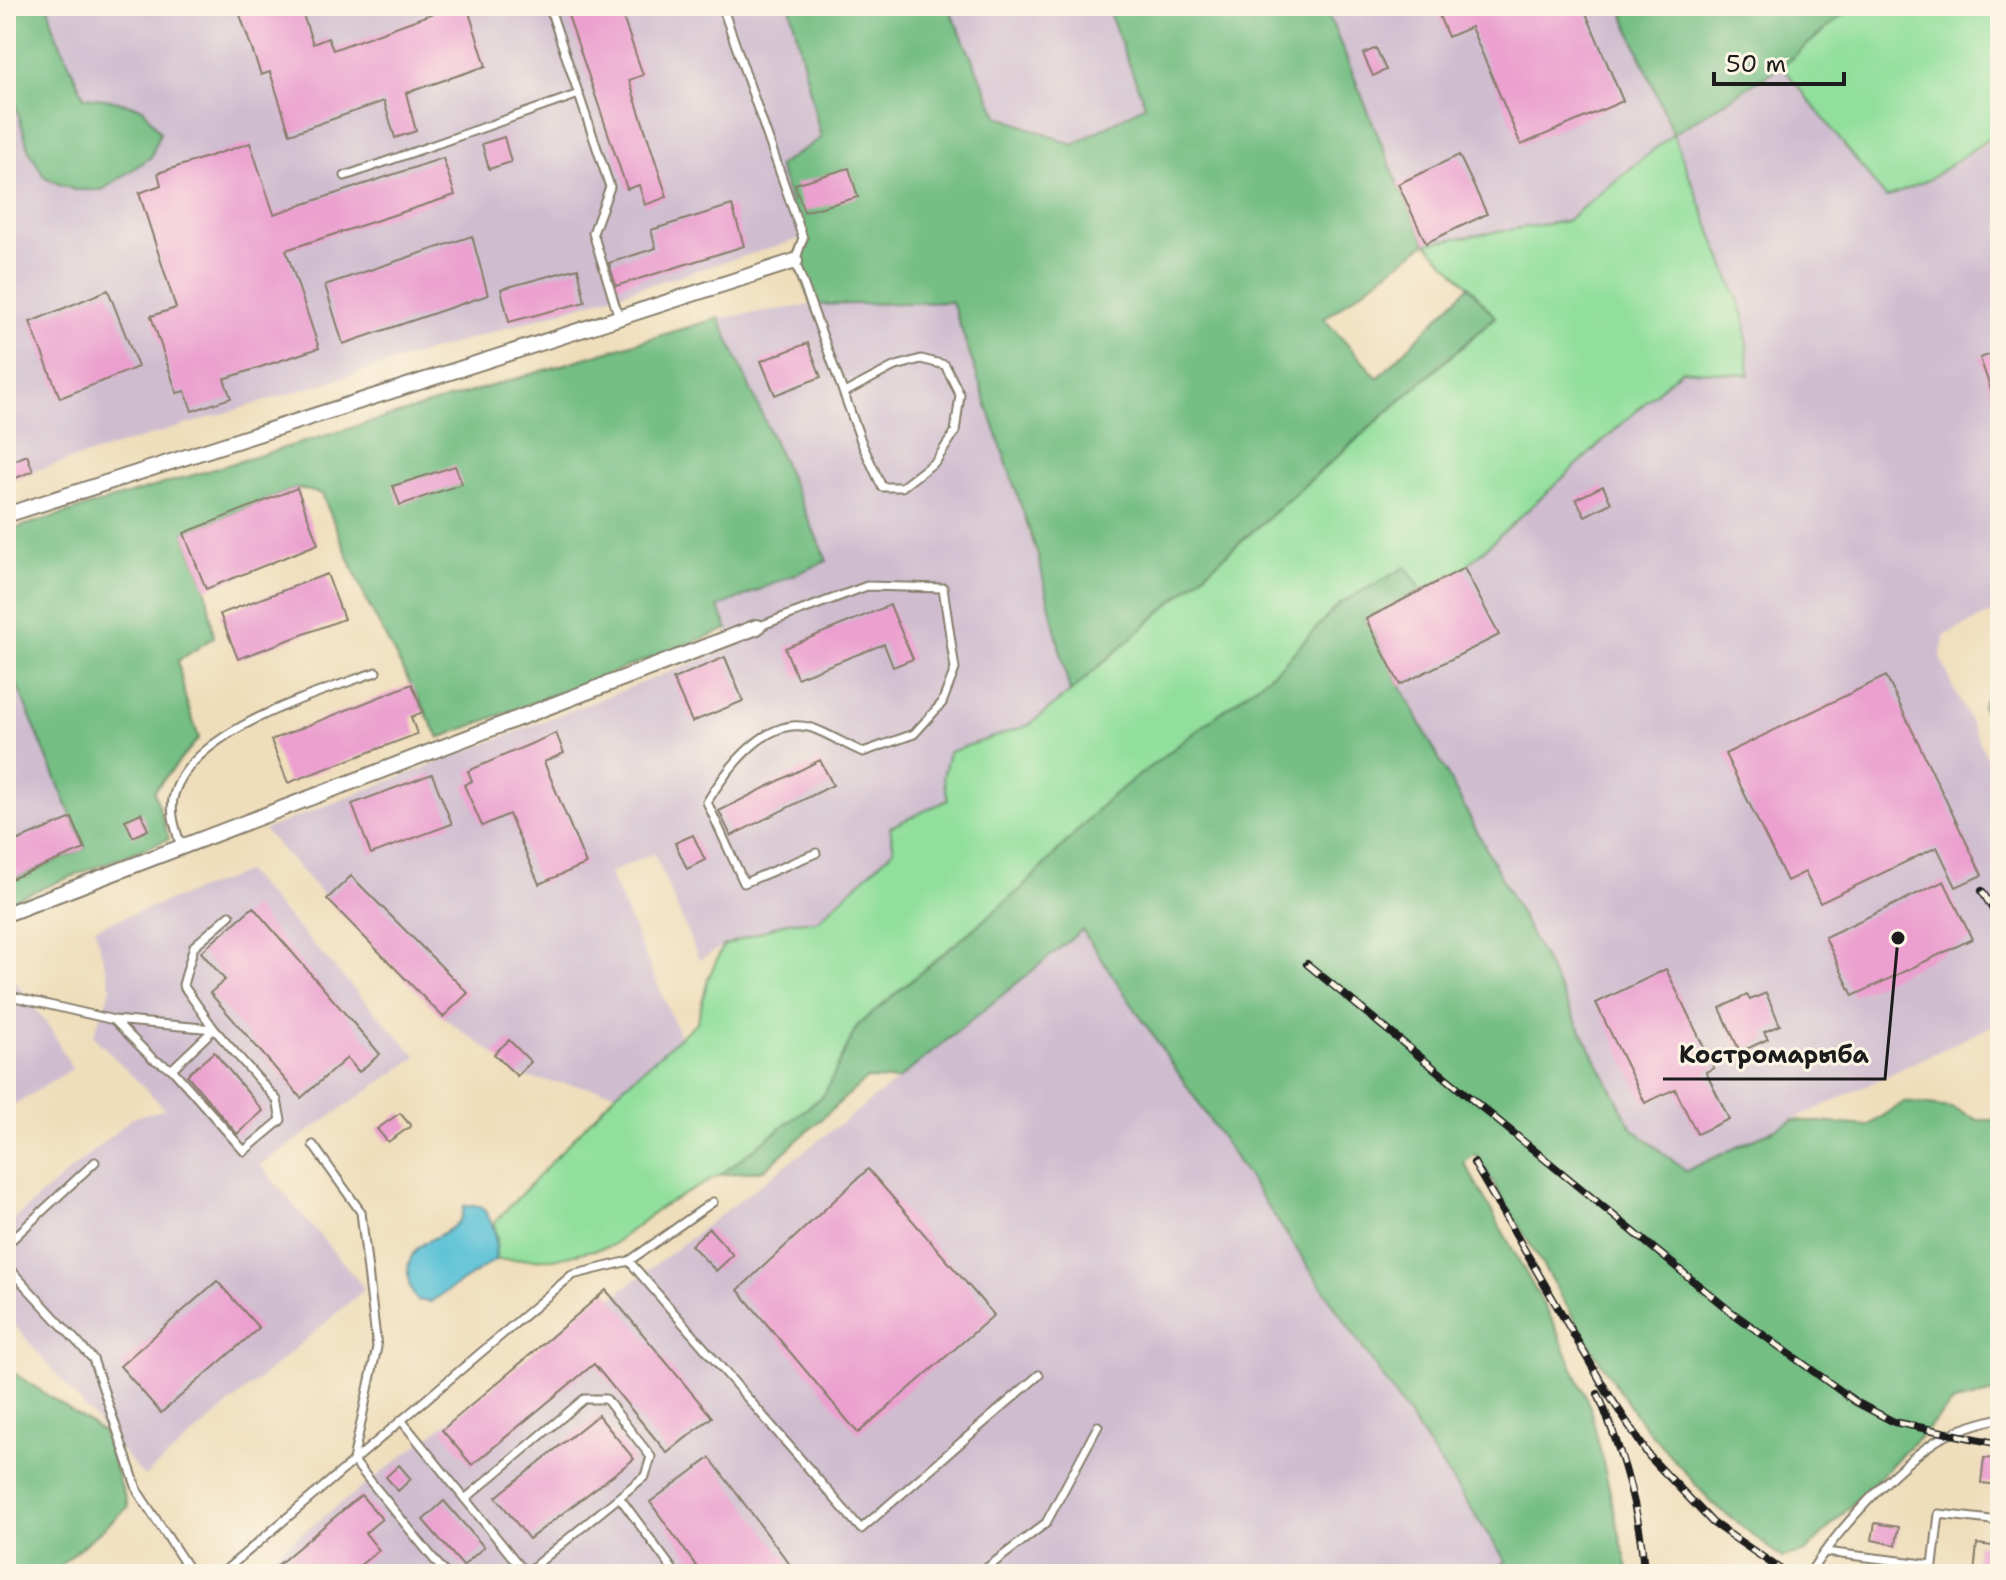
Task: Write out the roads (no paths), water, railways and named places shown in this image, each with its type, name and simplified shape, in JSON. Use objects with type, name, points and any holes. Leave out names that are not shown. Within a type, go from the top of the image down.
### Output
[{"type":"street","points":[[6,515],[795,261]]},
{"type":"street","points":[[6,914],[757,627]]},
{"type":"lane","points":[[549,6],[610,187],[593,233],[619,318]]},
{"type":"lane","points":[[722,6],[803,238],[795,261],[863,446],[882,487],[902,487],[936,461],[955,432],[960,395],[945,365],[921,359],[893,367],[844,393]]},
{"type":"lane","points":[[345,176],[579,94]]},
{"type":"lane","points":[[757,627],[867,586],[943,588],[955,669],[942,703],[914,734],[863,752],[810,727],[782,726],[750,747],[725,772],[707,802],[744,883],[816,853]]},
{"type":"lane","points":[[181,847],[172,816],[173,797],[187,772],[209,748],[269,711],[376,672]]},
{"type":"lane","points":[[114,1020],[153,1059],[172,1069],[244,1151],[281,1120],[277,1100],[214,1029],[183,985],[194,946],[230,915]]},
{"type":"lane","points":[[6,995],[114,1020],[214,1029]]},
{"type":"lane","points":[[172,1069],[214,1029]]},
{"type":"lane","points":[[313,1145],[361,1212],[377,1347],[353,1460]]},
{"type":"lane","points":[[6,1245],[95,1162]]},
{"type":"lane","points":[[221,1574],[572,1275],[629,1261],[713,1202]]},
{"type":"lane","points":[[629,1261],[861,1529],[1039,1375]]},
{"type":"lane","points":[[6,1265],[93,1359],[138,1492],[192,1574]]},
{"type":"lane","points":[[401,1420],[465,1499],[526,1574],[645,1476],[651,1457],[606,1399],[584,1399],[465,1499]]},
{"type":"lane","points":[[1809,1574],[1878,1491],[1937,1440],[2000,1418]]},
{"type":"lane","points":[[979,1574],[1046,1523],[1098,1426]]},
{"type":"lane","points":[[353,1460],[446,1574]]},
{"type":"lane","points":[[620,1498],[676,1574]]},
{"type":"lane","points":[[1825,1552],[1933,1565],[1939,1514],[2000,1521]]},
{"type":"water","points":[[464,1206],[481,1206],[490,1219],[495,1237],[495,1260],[430,1302],[417,1300],[408,1278],[412,1256],[423,1244],[457,1223]]},
{"type":"railway","points":[[1982,891],[2000,921]]},
{"type":"railway","points":[[1307,964],[1730,1311],[1856,1402],[1894,1422],[2000,1444]]},
{"type":"railway","points":[[1474,1163],[1607,1392],[1649,1456],[1713,1523],[1787,1574]]},
{"type":"railway","points":[[1598,1394],[1629,1482],[1639,1527],[1644,1574]]},
{"type":"place","name":"Костромарыба","points":[[1898,938]]}]
